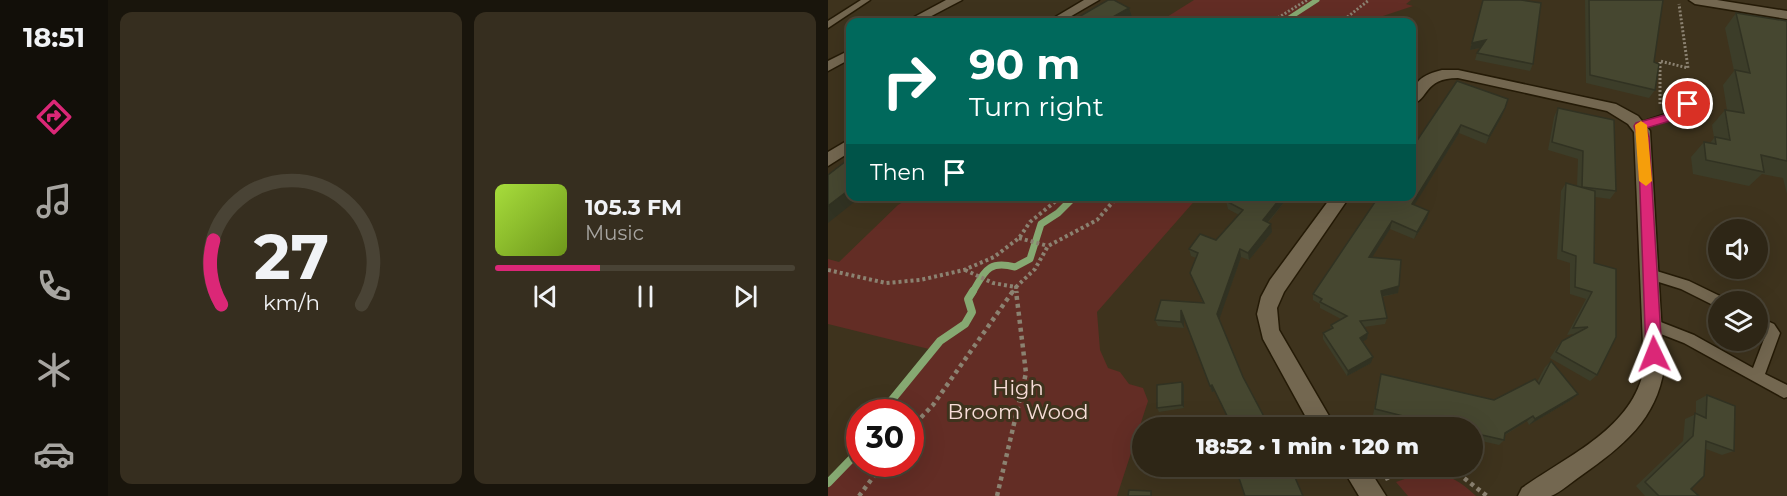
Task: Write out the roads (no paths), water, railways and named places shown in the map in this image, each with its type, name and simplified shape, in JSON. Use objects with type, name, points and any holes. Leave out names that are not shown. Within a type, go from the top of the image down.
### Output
[{"type":"street","points":[[919,18],[956,0]]},
{"type":"street","points":[[1060,18],[1093,0]]},
{"type":"street","points":[[1695,0],[1787,15]]},
{"type":"street","points":[[828,67],[846,56]]},
{"type":"street","points":[[1416,94],[1427,79],[1438,75],[1458,74],[1603,105],[1626,114],[1640,126],[1643,137],[1653,325],[1654,368],[1649,391],[1639,412],[1625,429],[1544,492]]},
{"type":"street","points":[[828,160],[846,147]]},
{"type":"street","points":[[1319,417],[1270,333],[1266,315],[1269,300],[1277,285],[1338,201]]},
{"type":"street","points":[[1360,477],[1371,492]]},
{"type":"lane","points":[[828,25],[866,0]]},
{"type":"lane","points":[[1640,126],[1686,111],[1686,86]]},
{"type":"lane","points":[[1650,274],[1685,285],[1708,296]]},
{"type":"lane","points":[[1653,325],[1689,339],[1784,391]]},
{"type":"lane","points":[[1768,327],[1773,333],[1768,347]]},
{"type":"lane","points":[[1757,377],[1766,351]]},
{"type":"waterway","points":[[1289,18],[1317,0]]},
{"type":"waterway","points":[[972,293],[984,274],[993,267],[998,265],[1015,267],[1030,259],[1041,224],[1058,213],[1070,201]]},
{"type":"waterway","points":[[893,399],[940,341],[965,324],[972,312],[968,299],[973,291]]},
{"type":"waterway","points":[[828,483],[846,464]]},
{"type":"park label","name":"High Broom Wood","points":[[1018,400]]}]
